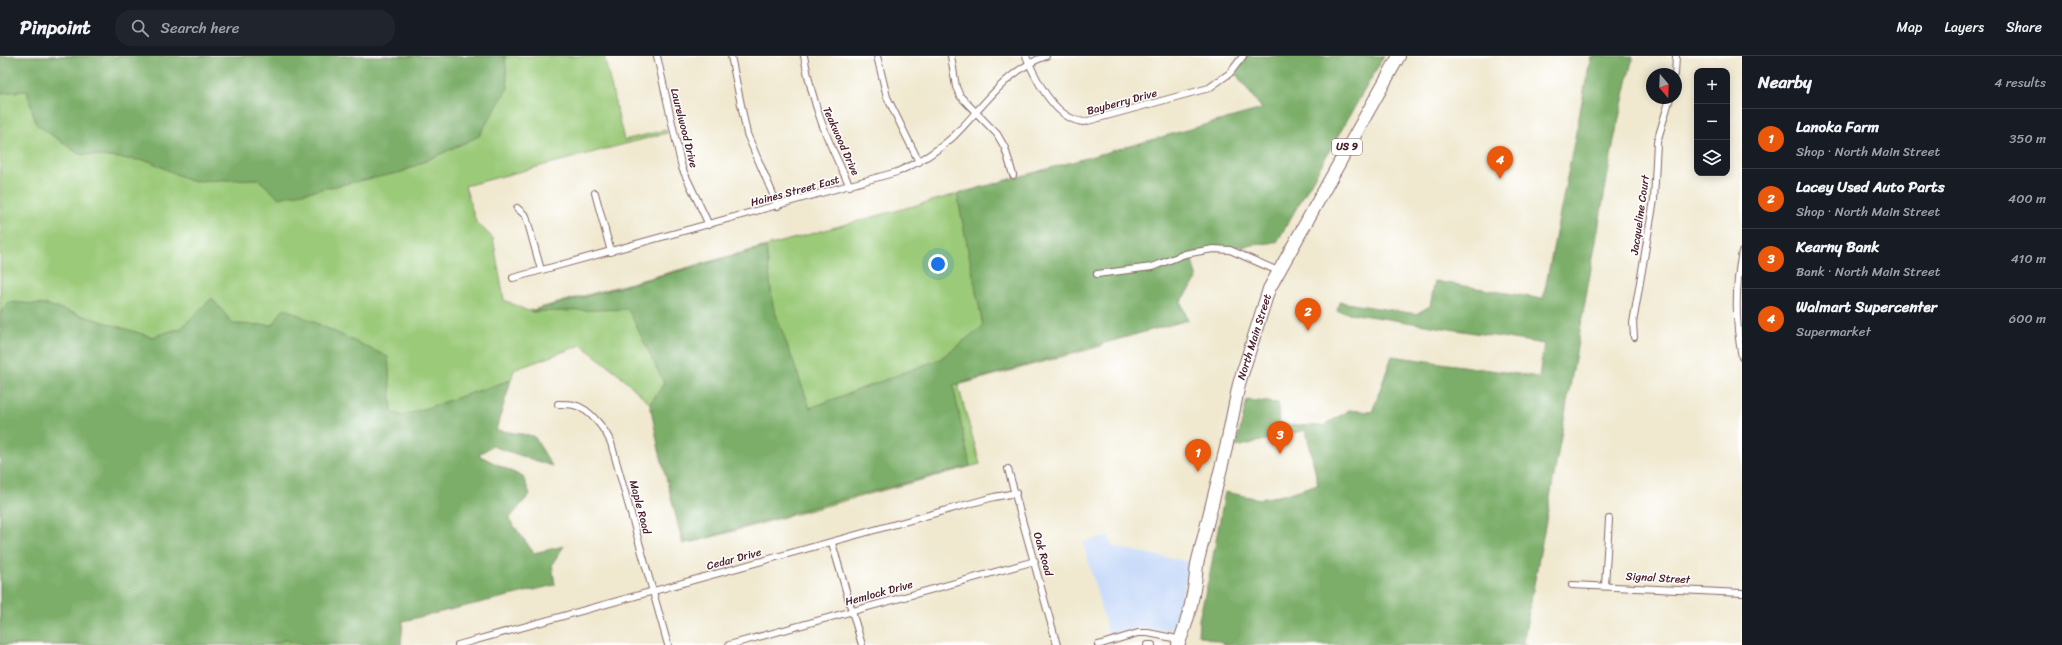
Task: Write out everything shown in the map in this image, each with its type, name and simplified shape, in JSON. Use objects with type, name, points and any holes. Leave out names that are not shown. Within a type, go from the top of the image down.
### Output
[{"type":"highway","name":"North Main Street","points":[[1178,645],[1186,626],[1196,581],[1197,564],[1226,448],[1239,384],[1262,307],[1278,271],[1399,56]]},
{"type":"street","name":"Laurelwood Drive","points":[[657,56],[682,168],[709,225]]},
{"type":"street","points":[[731,56],[747,134],[778,206]]},
{"type":"street","name":"Teakwood Drive","points":[[804,56],[816,111],[832,151],[850,186]]},
{"type":"street","points":[[877,56],[887,97],[919,162]]},
{"type":"street","points":[[951,56],[956,87],[964,100],[997,134],[1005,148],[1013,175]]},
{"type":"street","name":"Bayberry Drive","points":[[1026,56],[1038,83],[1061,112],[1072,120],[1084,122],[1209,88],[1230,74],[1243,56]]},
{"type":"street","name":"Haines Street East","points":[[513,278],[897,172],[919,162],[954,135],[1002,83],[1029,63],[1046,56]]},
{"type":"street","points":[[1675,68],[1676,56]]},
{"type":"street","name":"Jacqueline Court","points":[[1634,336],[1633,323],[1654,200],[1657,142],[1668,104]]},
{"type":"street","points":[[595,194],[611,252]]},
{"type":"street","points":[[517,208],[526,216],[541,270]]},
{"type":"street","points":[[1097,274],[1152,268],[1185,254],[1213,249],[1230,250],[1278,271]]},
{"type":"street","points":[[1742,252],[1736,308],[1738,338],[1742,357]]},
{"type":"street","name":"Maple Road","points":[[558,404],[575,405],[597,421],[607,432],[612,443],[668,645]]},
{"type":"street","name":"Oak Road","points":[[1008,469],[1058,645]]},
{"type":"street","name":"Cedar Drive","points":[[458,645],[473,643],[652,591],[832,543],[994,497],[1016,493]]},
{"type":"street","points":[[1605,586],[1609,519]]},
{"type":"street","points":[[832,543],[862,645]]},
{"type":"street","name":"Hemlock Drive","points":[[729,645],[1035,561]]},
{"type":"street","name":"Signal Street","points":[[1572,585],[1742,593]]},
{"type":"street","points":[[1101,645],[1129,635],[1148,633],[1173,638],[1178,645]]},
{"type":"street","points":[[1147,645],[1152,645]]},
{"type":"shaded area","points":[[1109,536],[1113,547],[1190,562],[1175,624],[1168,630],[1139,628],[1109,636],[1083,542]]},
{"type":"green space","points":[[0,56],[604,56],[624,140],[666,130],[667,133],[465,186],[476,222],[493,238],[504,300],[528,311],[1192,130],[1107,321],[1102,346],[958,385],[980,464],[690,543],[652,401],[650,404],[619,374],[581,345],[514,370],[511,380],[463,396],[315,645],[0,645]]},
{"type":"green space","points":[[0,56],[505,56],[508,88],[479,136],[402,172],[279,198],[258,179],[190,181],[149,161],[79,154],[36,124],[27,91],[0,93]]},
{"type":"green space","points":[[1247,56],[1384,56],[1277,242],[1190,253],[1197,279],[1181,302],[1188,320],[953,385],[970,466],[831,502],[683,544],[659,450],[650,404],[664,383],[628,309],[530,312],[766,247],[773,306],[810,408],[940,359],[983,326],[957,194],[1262,109],[1236,74]]},
{"type":"green space","points":[[1591,56],[1633,56],[1614,140],[1523,643],[1527,645],[1228,645],[1198,635],[1199,619],[1210,573],[1225,492],[1260,499],[1283,495],[1318,484],[1306,430],[1236,447],[1247,400],[1278,403],[1279,425],[1323,426],[1349,410],[1372,412],[1392,356],[1539,377],[1544,344],[1337,311],[1339,302],[1416,314],[1430,306],[1435,281],[1543,299]]},
{"type":"green space","points":[[212,298],[233,324],[273,325],[284,308],[388,357],[392,412],[402,416],[511,380],[496,430],[534,436],[552,466],[492,446],[478,455],[523,477],[530,494],[509,519],[534,553],[564,546],[552,564],[555,585],[403,621],[401,645],[306,645],[285,640],[270,645],[0,645],[0,313],[9,302],[48,305],[152,337],[181,328]]},
{"type":"place","name":"Walmart Supercenter","points":[[1500,179]]},
{"type":"place","name":"Lacey Used Auto Parts","points":[[1308,331]]},
{"type":"place","name":"Kearny Bank","points":[[1280,454]]},
{"type":"place","name":"Lanoka Farm","points":[[1198,472]]}]
